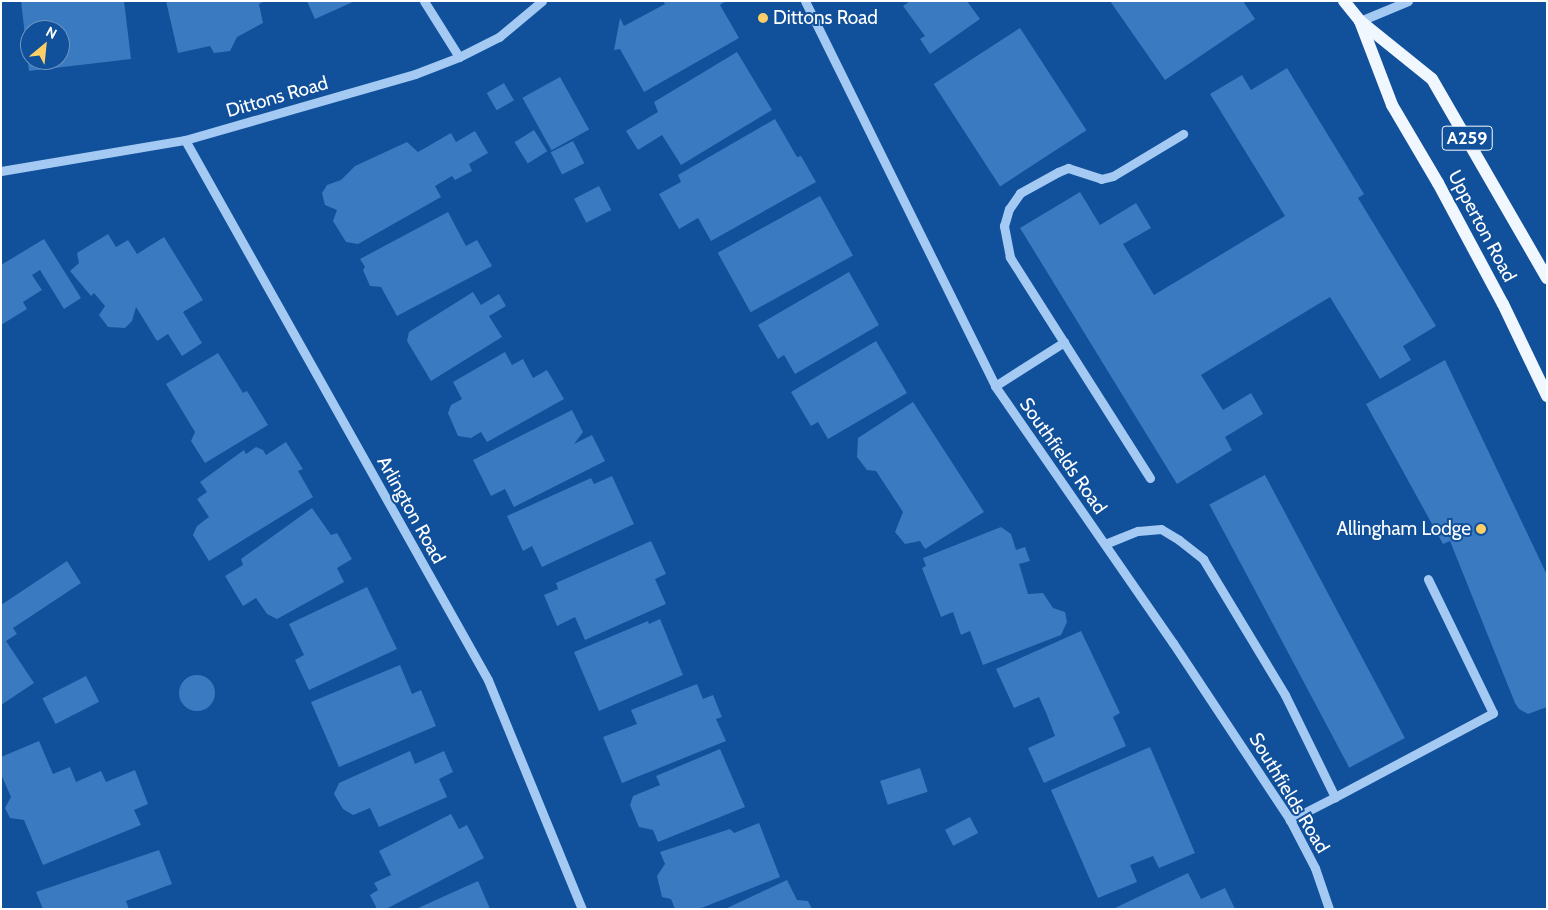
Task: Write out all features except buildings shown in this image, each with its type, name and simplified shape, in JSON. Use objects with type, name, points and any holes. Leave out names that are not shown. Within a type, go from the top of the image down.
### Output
[{"type":"main road","name":"Upperton Road","points":[[1344,1],[1360,21],[1432,79],[1547,278]]},
{"type":"main road","name":"Upperton Road","points":[[1360,21],[1392,105],[1443,191],[1503,304],[1547,396]]},
{"type":"street","points":[[424,1],[458,57]]},
{"type":"street","name":"Dittons Road","points":[[1,171],[185,140],[415,74],[458,57],[499,37],[542,1]]},
{"type":"street","name":"Southfields Road","points":[[805,1],[995,386],[1105,544],[1290,820],[1315,868],[1329,909]]},
{"type":"street","points":[[1360,21],[1408,1]]},
{"type":"street","points":[[1150,478],[1010,257],[1004,226],[1009,209],[1020,194],[1058,172],[1068,168],[1101,179],[1113,176],[1183,134]]},
{"type":"street","name":"Arlington Road","points":[[185,140],[488,680],[582,909]]},
{"type":"street","points":[[995,386],[1064,342]]},
{"type":"street","points":[[1105,544],[1138,531],[1161,529],[1179,540],[1203,559],[1285,695],[1335,797]]},
{"type":"street","points":[[1290,820],[1493,713],[1428,579]]},
{"type":"place","name":"Dittons Road","points":[[763,18]]},
{"type":"place","name":"Allingham Lodge","points":[[1481,529]]}]
